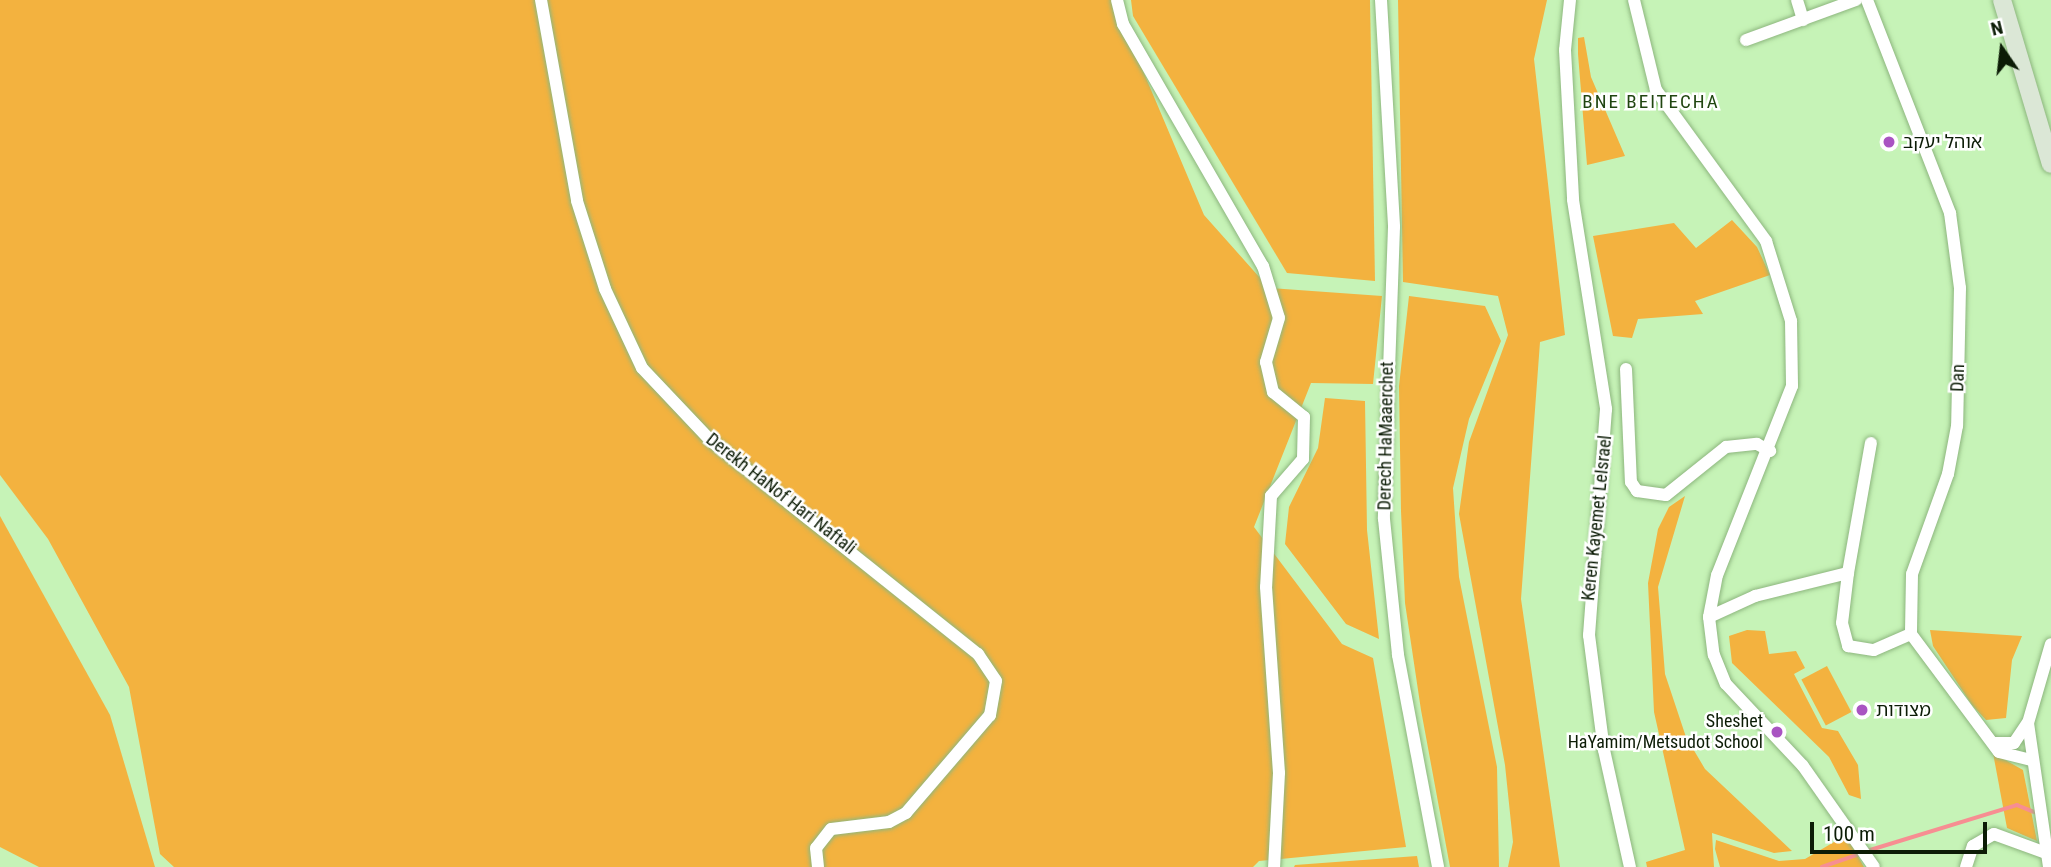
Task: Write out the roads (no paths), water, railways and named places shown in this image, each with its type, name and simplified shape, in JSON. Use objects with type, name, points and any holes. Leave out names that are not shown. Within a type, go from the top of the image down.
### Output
[{"type":"street","name":"Derekh HaNof Hari Naftali","points":[[541,0],[577,201],[605,289],[642,368],[711,441],[978,654],[996,681],[990,715],[906,813],[888,822],[831,829],[816,848],[818,867]]},
{"type":"street","points":[[1118,0],[1123,24],[1263,266],[1279,318],[1266,362],[1273,392],[1304,417],[1303,459],[1271,496],[1266,587],[1279,773],[1274,867]]},
{"type":"street","name":"Derech HaMaaerchet","points":[[1381,0],[1394,227],[1384,519],[1398,655],[1438,867]]},
{"type":"street","name":"Keren Kayemet LeIsrael","points":[[1570,0],[1565,50],[1573,200],[1606,409],[1589,635],[1630,867]]},
{"type":"street","points":[[1634,0],[1656,90],[1766,241],[1782,285],[1791,321],[1792,386],[1770,451],[1726,550],[1709,617],[1714,655],[1726,684],[1803,766],[1874,867]]},
{"type":"street","points":[[1797,0],[1803,20]]},
{"type":"street","points":[[1746,40],[1856,0]]},
{"type":"street","name":"Dan","points":[[1867,0],[1950,213],[1960,288],[1956,426],[1948,474],[1912,575],[1911,634]]},
{"type":"street","points":[[2002,0],[2051,164]]},
{"type":"street","points":[[1626,369],[1631,482],[1637,491],[1666,495],[1726,447],[1757,444],[1770,451]]},
{"type":"street","points":[[1871,443],[1842,623],[1848,646],[1874,650],[1911,634],[1999,752],[2030,760]]},
{"type":"street","points":[[1709,617],[1755,596],[1848,573]]},
{"type":"street","points":[[1988,740],[2004,747],[2014,743],[2028,723],[2051,644]]},
{"type":"street","points":[[2028,723],[2030,760],[2049,867]]},
{"type":"street","points":[[1965,867],[1973,846],[1994,834],[2046,853]]},
{"type":"waterway","points":[[1867,851],[2017,805],[2039,814]]},
{"type":"waterway","points":[[1822,867],[1859,854]]},
{"type":"place","name":"אוהל יעקב","points":[[1889,142]]},
{"type":"place","name":"מצודות","points":[[1862,710]]},
{"type":"place","name":"Sheshet HaYamim/Metsudot School","points":[[1777,732]]},
{"type":"district","name":"BNE BEITECHA","points":[[1651,102]]}]
